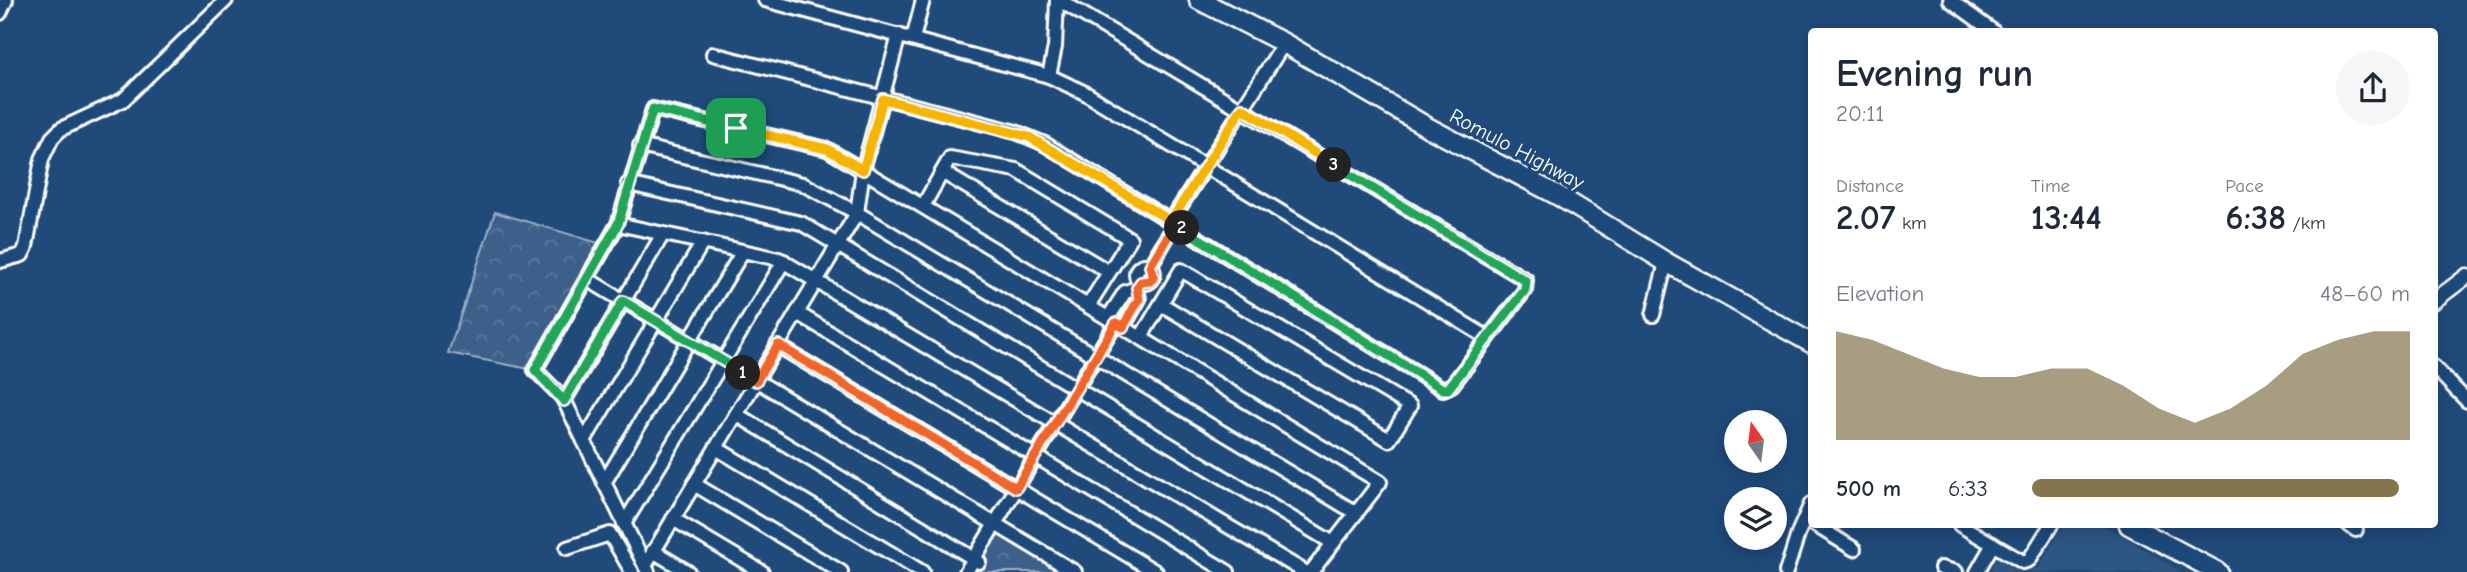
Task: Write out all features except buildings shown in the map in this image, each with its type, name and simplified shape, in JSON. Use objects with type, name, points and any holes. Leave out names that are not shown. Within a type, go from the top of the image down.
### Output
[{"type":"highway","name":"Romulo Highway","points":[[1199,0],[1284,43],[1429,128],[1557,195],[1666,262],[1808,341]]},
{"type":"highway","points":[[2135,528],[2210,570]]},
{"type":"main road","points":[[2438,298],[2467,276]]},
{"type":"street","points":[[0,13],[6,0]]},
{"type":"street","points":[[0,261],[22,255],[26,247],[43,159],[52,138],[61,129],[123,100],[226,0]]},
{"type":"street","points":[[765,0],[1049,76],[1086,93],[1488,338]]},
{"type":"street","points":[[913,40],[923,0]]},
{"type":"street","points":[[713,54],[1029,137],[1443,389],[1452,385],[1525,290],[1526,281],[1242,108],[1058,0],[1055,47],[1049,76]]},
{"type":"street","points":[[1950,0],[1988,28]]},
{"type":"street","points":[[646,569],[653,551],[857,213],[863,170],[899,35]]},
{"type":"street","points":[[966,572],[977,560],[1016,488],[1116,323],[1125,292],[1139,285],[1138,269],[1145,265],[1150,266],[1206,166],[1284,43]]},
{"type":"street","points":[[646,569],[564,401],[535,370],[618,224],[653,109],[819,146],[1380,482],[1311,572]]},
{"type":"street","points":[[640,146],[803,184],[857,213],[1356,513]]},
{"type":"street","points":[[923,206],[950,158],[1016,170],[1027,176],[1130,239],[1088,306]]},
{"type":"street","points":[[942,172],[1109,272]]},
{"type":"street","points":[[628,184],[801,223],[1333,543]]},
{"type":"street","points":[[618,224],[784,261],[1305,572]]},
{"type":"street","points":[[564,401],[663,234]]},
{"type":"street","points":[[584,441],[703,242]]},
{"type":"street","points":[[604,483],[743,251]]},
{"type":"street","points":[[624,524],[784,261]]},
{"type":"street","points":[[1653,315],[1666,262]]},
{"type":"street","points":[[1140,337],[1181,270],[1410,406],[1389,440],[1161,304]]},
{"type":"street","points":[[587,279],[1075,572]]},
{"type":"street","points":[[797,313],[1228,572]]},
{"type":"street","points":[[778,345],[1156,572]]},
{"type":"street","points":[[2438,372],[2467,401]]},
{"type":"street","points":[[736,414],[977,560]]},
{"type":"street","points":[[716,448],[922,572]]},
{"type":"street","points":[[694,484],[842,572]]},
{"type":"street","points":[[673,519],[762,572]]},
{"type":"street","points":[[1786,572],[1808,526]]},
{"type":"street","points":[[1820,528],[1854,549]]},
{"type":"street","points":[[1965,528],[2027,561],[2049,528]]},
{"type":"street","points":[[567,548],[610,534],[632,572]]},
{"type":"street","points":[[1977,572],[1993,544]]},
{"type":"street","points":[[653,551],[688,572]]},
{"type":"street","points":[[1941,568],[1956,572]]},
{"type":"shaded area","points":[[2061,528],[2109,528],[2182,572],[1990,572],[1999,552],[2038,570]]},
{"type":"green space","points":[[495,212],[599,243],[535,370],[448,353]]},
{"type":"green space","points":[[996,530],[1067,572],[971,572]]},
{"type":"route","points":[[883,99],[1029,137],[1045,144],[1171,221],[1242,108],[1522,277],[1527,287],[1471,362],[1445,390],[1175,224],[1150,266],[1153,268],[1154,277],[1150,281],[1141,282],[1137,288],[1139,299],[1123,327],[1116,323],[1016,488],[778,345],[756,381],[623,301],[564,401],[535,370],[618,224],[631,171],[653,109],[736,128],[819,146],[863,170],[883,99]]}]
